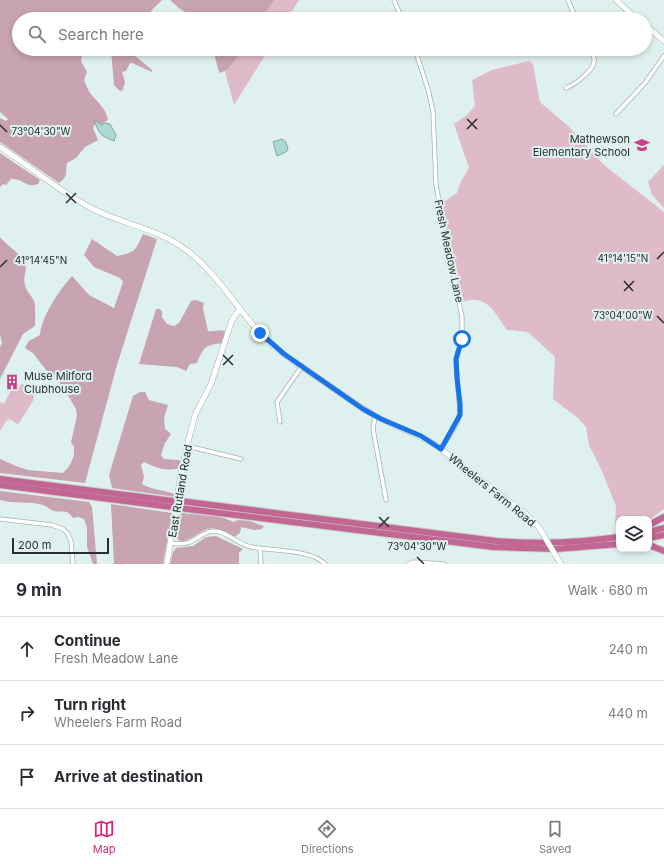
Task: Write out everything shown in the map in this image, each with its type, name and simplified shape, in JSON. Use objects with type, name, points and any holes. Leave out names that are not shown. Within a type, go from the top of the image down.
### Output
[{"type":"highway","points":[[0,479],[493,547],[556,549],[616,544]]},
{"type":"highway","points":[[0,485],[173,504]]},
{"type":"highway","points":[[180,505],[484,540],[531,542],[578,541],[616,537]]},
{"type":"highway","points":[[652,523],[664,517]]},
{"type":"highway","points":[[652,531],[664,528]]},
{"type":"highway","points":[[578,541],[616,534]]},
{"type":"highway","points":[[652,537],[664,535]]},
{"type":"highway","points":[[652,546],[664,551]]},
{"type":"main road","points":[[616,0],[629,12]]},
{"type":"main road","points":[[652,30],[663,38]]},
{"type":"main road","name":"Wheelers Farm Road","points":[[0,147],[26,163],[67,193],[93,208],[117,219],[157,233],[182,246],[201,263],[271,343],[375,416],[421,436],[441,449],[527,515],[537,525],[561,564]]},
{"type":"main road","name":"East Rutland Road","points":[[167,564],[178,488],[195,415],[211,384],[234,316],[240,309]]},
{"type":"street","points":[[394,0],[399,12]]},
{"type":"street","points":[[568,0],[573,12]]},
{"type":"street","name":"Fresh Meadow Lane","points":[[417,56],[429,93],[433,112],[436,184],[462,317],[462,339],[456,364],[460,412],[456,423],[441,449]]},
{"type":"street","points":[[566,88],[574,85],[592,67],[593,56]]},
{"type":"street","points":[[616,114],[644,83],[664,56]]},
{"type":"street","points":[[280,422],[277,402],[302,366]]},
{"type":"street","points":[[375,416],[373,429],[386,500]]},
{"type":"street","points":[[187,446],[241,458]]},
{"type":"street","points":[[0,519],[52,525],[63,529],[68,534],[71,541],[73,564]]},
{"type":"street","points":[[171,544],[190,542],[205,533],[214,531],[222,533],[241,545],[308,554],[316,557],[325,564]]},
{"type":"street","points":[[260,548],[261,564]]},
{"type":"street","points":[[408,564],[414,562],[444,564]]},
{"type":"shaded area","points":[[0,0],[162,0],[151,12],[12,12],[12,56],[82,56],[81,61],[87,72],[84,80],[89,91],[101,105],[107,116],[108,120],[100,125],[95,124],[93,128],[98,140],[85,147],[76,158],[67,163],[66,174],[59,183],[0,142],[0,118],[6,121],[8,119],[0,112]]},
{"type":"shaded area","points":[[170,0],[274,0],[266,12],[185,12]]},
{"type":"shaded area","points":[[217,0],[299,0],[291,12],[217,12]]},
{"type":"shaded area","points":[[112,56],[135,56],[152,70],[152,72],[130,63],[126,71],[122,72],[125,82],[123,90],[120,91],[114,85]]},
{"type":"shaded area","points":[[215,56],[238,56],[224,71],[220,73]]},
{"type":"shaded area","points":[[221,56],[265,56],[234,105]]},
{"type":"shaded area","points":[[529,61],[533,64],[540,102],[568,126],[604,165],[664,212],[664,509],[652,518],[652,516],[616,516],[615,524],[616,506],[601,469],[589,445],[586,427],[578,418],[553,399],[555,357],[528,332],[507,330],[494,311],[485,303],[474,300],[463,302],[442,203],[457,193],[460,183],[469,168],[454,124],[467,115],[475,106],[472,80],[492,70]]},
{"type":"shaded area","points":[[0,153],[40,180],[38,184],[31,185],[19,180],[11,179],[6,185],[3,184],[0,187]]},
{"type":"shaded area","points":[[664,165],[664,208],[652,195],[648,182]]},
{"type":"shaded area","points":[[143,234],[157,239],[117,365],[85,483],[0,473],[0,459],[28,470],[63,473],[71,463],[74,455],[74,447],[71,442],[77,416],[76,409],[65,390],[53,374],[46,370],[33,353],[25,347],[29,341],[40,335],[41,327],[48,311],[72,276],[89,295],[114,308],[123,282],[120,278],[94,267],[84,255],[92,239],[117,256],[131,252],[136,247]]},
{"type":"shaded area","points":[[0,237],[20,255],[24,262],[26,269],[24,278],[25,285],[34,301],[35,306],[35,326],[23,334],[0,379],[0,347],[2,343],[0,335]]},
{"type":"shaded area","points":[[196,300],[204,303],[203,309],[208,331],[225,331],[222,343],[209,346],[203,350],[197,363],[190,364],[186,371],[177,367],[139,364],[156,309],[160,309],[162,312],[162,317],[167,324],[174,326],[179,323],[191,301]]},
{"type":"shaded area","points":[[22,383],[34,396],[33,401],[19,423],[17,424],[10,419],[7,420],[0,431],[0,402],[4,404],[11,390],[17,391]]},
{"type":"shaded area","points":[[140,392],[145,392],[149,400],[168,405],[164,418],[165,429],[171,434],[165,443],[161,455],[164,459],[179,460],[181,463],[180,468],[170,470],[157,468],[144,462],[141,465],[144,477],[142,484],[150,488],[175,494],[175,497],[112,488],[109,475],[133,396]]},
{"type":"shaded area","points":[[0,491],[89,502],[92,507],[97,564],[93,564],[87,547],[87,527],[84,519],[78,517],[73,518],[66,512],[54,511],[38,504],[0,500]]},
{"type":"shaded area","points":[[111,504],[172,513],[163,564],[114,564]]},
{"type":"shaded area","points":[[182,513],[223,518],[233,522],[239,520],[249,521],[264,526],[262,529],[254,530],[241,527],[240,533],[234,537],[218,529],[208,529],[187,540],[179,541],[177,538],[178,516]]},
{"type":"shaded area","points":[[216,536],[243,549],[239,553],[239,564],[170,564],[173,552],[176,548],[193,546],[206,537]]},
{"type":"water","points":[[94,120],[101,125],[105,123],[110,124],[116,135],[114,141],[101,134]]},
{"type":"water","points":[[282,139],[286,142],[288,149],[286,152],[277,156],[273,142]]},
{"type":"place","name":"Mathewson Elementary School","points":[[642,145]]},
{"type":"place","name":"Muse Milford Clubhouse","points":[[12,382]]},
{"type":"route","points":[[260,333],[284,354],[363,409],[381,419],[421,436],[441,449],[460,415],[461,408],[456,359],[462,339]]}]
